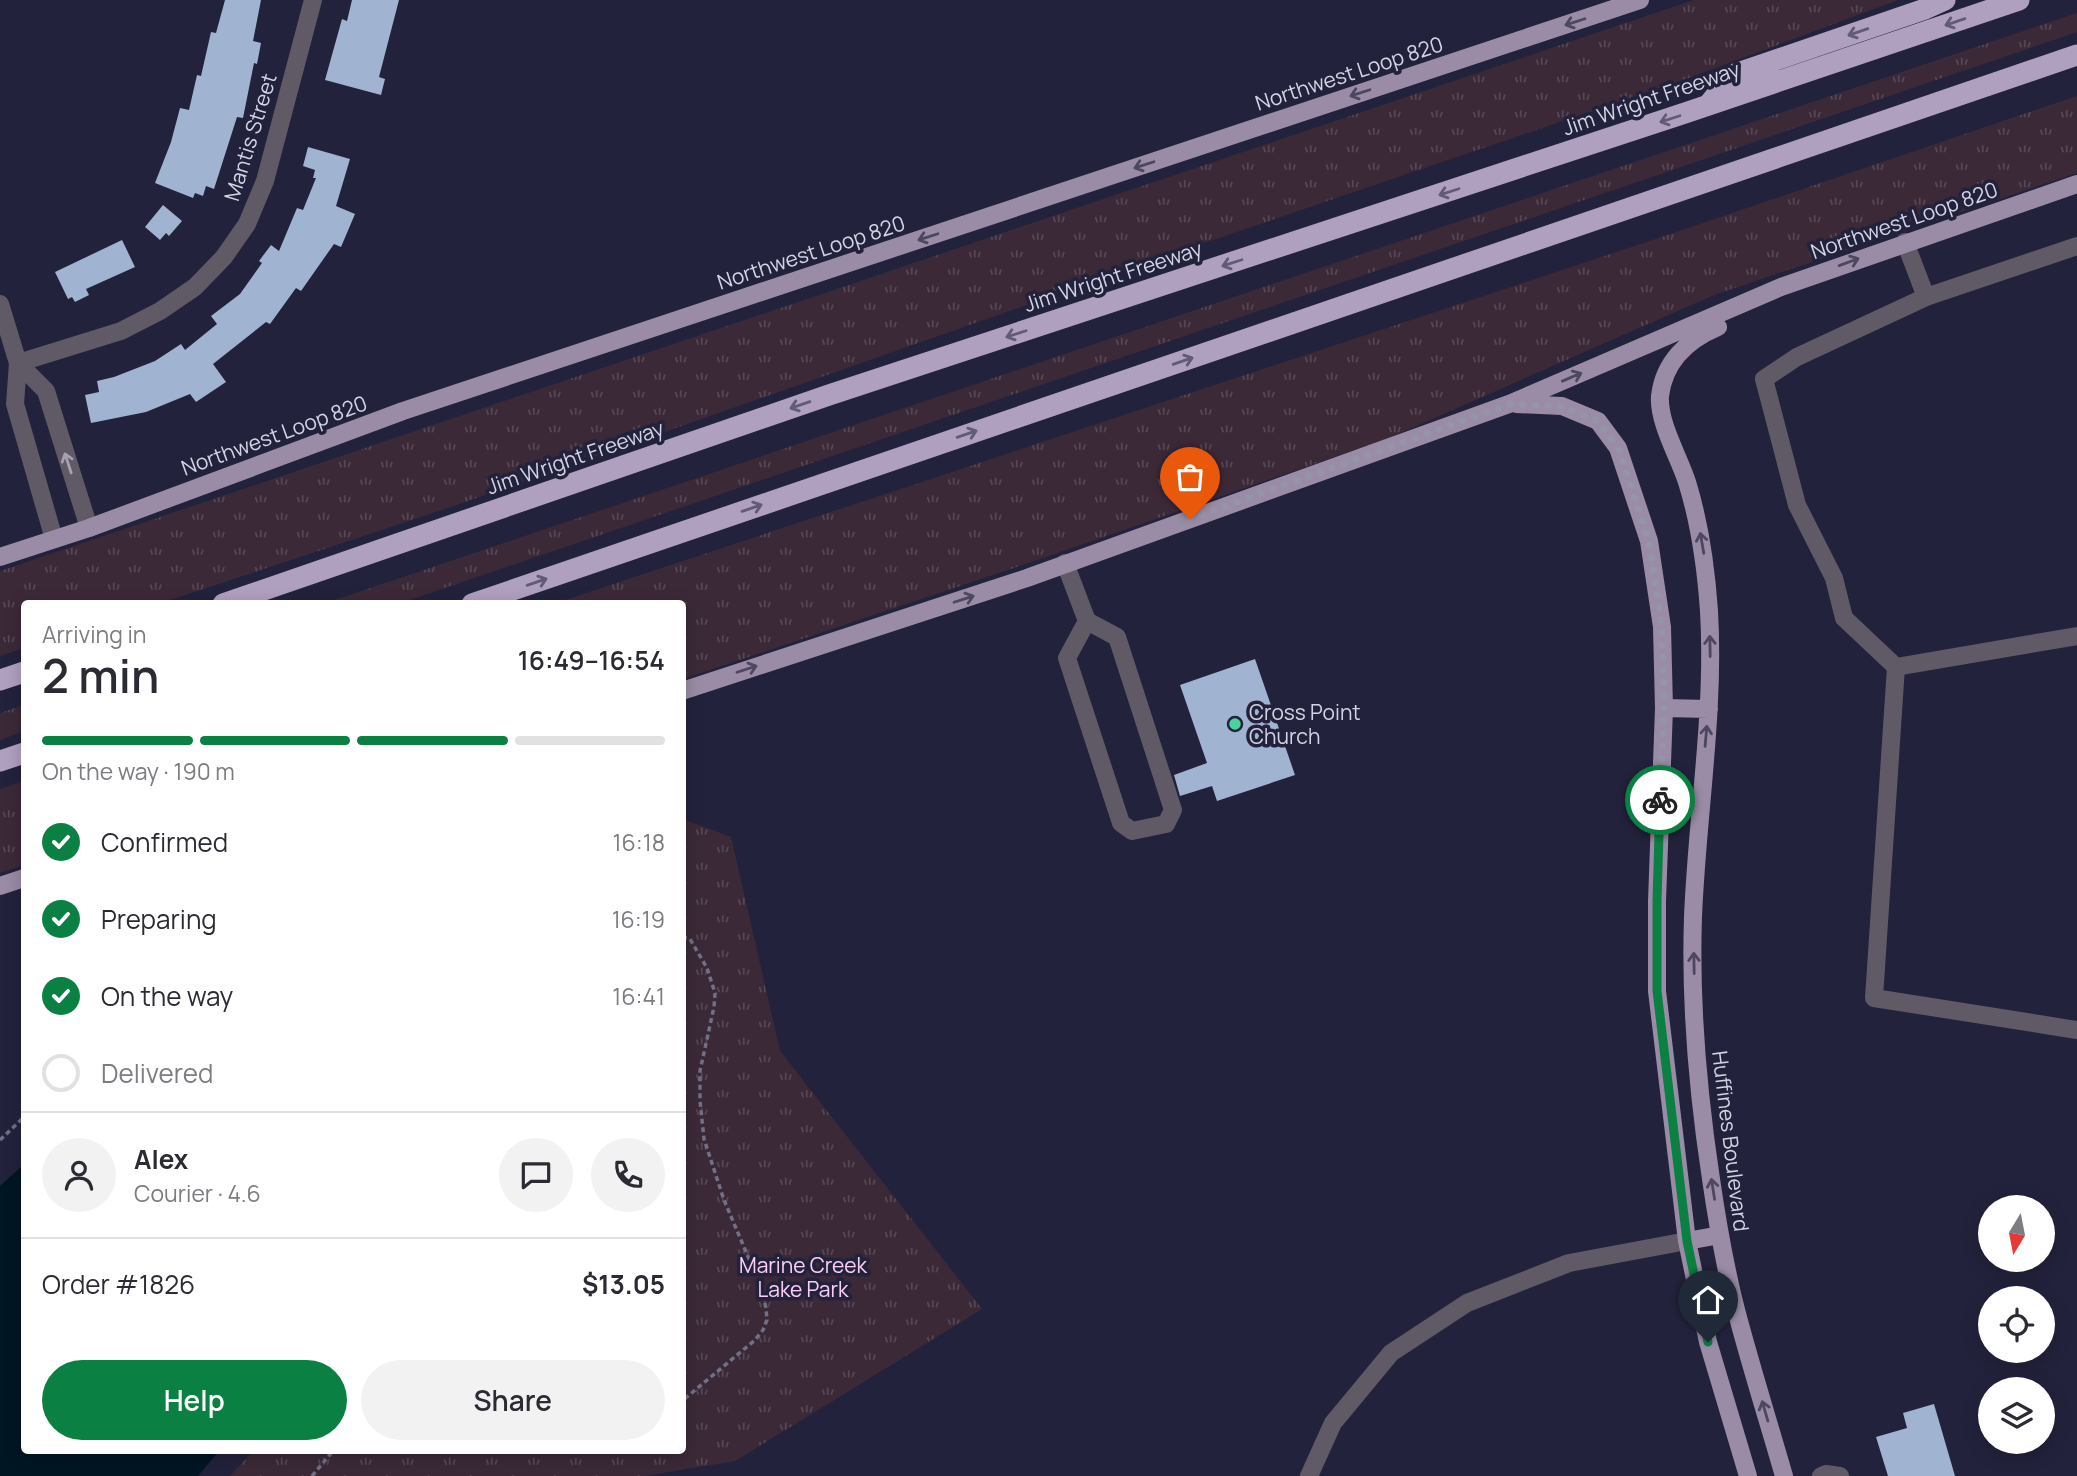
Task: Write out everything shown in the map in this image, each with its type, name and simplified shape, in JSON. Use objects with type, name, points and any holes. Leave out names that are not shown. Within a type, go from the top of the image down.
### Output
[{"type":"highway","points":[[1709,104],[1732,75],[1945,0]]},
{"type":"highway","name":"Jim Wright Freeway","points":[[235,600],[830,395],[2019,0]]},
{"type":"highway","points":[[484,600],[2077,55]]},
{"type":"highway","points":[[0,680],[21,673]]},
{"type":"highway","points":[[0,761],[21,754]]},
{"type":"main road","name":"Northwest Loop 820","points":[[0,557],[89,528],[403,411],[1640,0]]},
{"type":"main road","name":"Northwest Loop 820","points":[[686,690],[1014,583],[1509,404],[1781,286],[2077,184]]},
{"type":"main road","name":"Huffines Boulevard","points":[[1781,286],[1766,306],[1699,335],[1677,354],[1664,376],[1660,400],[1703,543],[1709,611],[1709,709],[1693,918],[1694,1033],[1704,1135],[1720,1235],[1738,1319],[1784,1476]]},
{"type":"main road","points":[[1509,404],[1562,406],[1598,421],[1618,448],[1649,541],[1662,627],[1664,708],[1657,901],[1657,991],[1687,1241],[1708,1342],[1748,1476]]},
{"type":"main road","points":[[1664,708],[1709,709]]},
{"type":"main road","points":[[0,886],[21,879]]},
{"type":"main road","points":[[1687,1241],[1720,1235]]},
{"type":"street","name":"Mantis Street","points":[[18,363],[121,331],[160,311],[195,287],[224,257],[247,224],[265,181],[313,0]]},
{"type":"street","points":[[1905,243],[1926,297]]},
{"type":"street","points":[[1896,667],[1844,618],[1834,578],[1797,505],[1764,379],[1797,357],[1926,297],[2077,246]]},
{"type":"street","points":[[0,304],[18,363],[15,404],[54,539]]},
{"type":"street","points":[[18,363],[46,391],[89,528]]},
{"type":"street","points":[[1065,563],[1087,621],[1117,637],[1172,810],[1166,824],[1132,831],[1121,822],[1067,658],[1087,621]]},
{"type":"street","points":[[1896,667],[2077,636]]},
{"type":"street","points":[[1896,667],[1874,998],[2077,1030]]},
{"type":"street","points":[[1309,1476],[1333,1423],[1391,1353],[1467,1303],[1569,1263],[1687,1241]]},
{"type":"street","points":[[1821,1476],[1840,1476]]},
{"type":"path","points":[[686,938],[690,939],[707,968],[715,993],[700,1071],[704,1139],[724,1200],[761,1287],[767,1320],[755,1340],[686,1398]]},
{"type":"path","points":[[0,1140],[21,1120]]},
{"type":"path","points":[[312,1476],[330,1454]]},
{"type":"green space","points":[[1694,0],[1898,0],[1686,79],[1169,255],[445,509],[170,600],[21,600],[21,649],[0,656],[0,571]]},
{"type":"green space","points":[[2077,13],[2077,32],[410,600],[335,600]]},
{"type":"green space","points":[[2077,96],[2077,173],[1714,295],[1389,438],[686,678],[686,600],[565,600],[1650,241]]},
{"type":"green space","points":[[21,706],[21,732],[0,740],[0,713]]},
{"type":"green space","points":[[21,782],[21,866],[0,873],[0,789]]},
{"type":"green space","name":"Marine Creek Lake Park","points":[[686,820],[731,837],[780,1051],[982,1309],[735,1461],[644,1476],[230,1476],[250,1454],[686,1454]]},
{"type":"water","points":[[21,1167],[21,1454],[216,1454],[198,1476],[0,1476],[0,1186]]},
{"type":"building","points":[[225,0],[261,0],[253,41],[261,43],[257,64],[254,63],[243,118],[237,117],[214,189],[206,186],[203,196],[195,193],[193,198],[155,183],[171,142],[180,108],[189,110],[197,75],[201,76],[211,32],[216,33]]},
{"type":"building","points":[[352,0],[399,0],[379,77],[385,79],[381,95],[325,80],[342,19],[347,21]]},
{"type":"building","points":[[308,147],[350,159],[336,206],[355,214],[341,247],[334,244],[301,291],[296,288],[270,324],[266,322],[213,364],[226,382],[196,402],[190,394],[146,412],[91,423],[85,395],[99,392],[97,381],[155,361],[181,344],[185,350],[217,324],[211,316],[240,294],[271,245],[279,251],[297,208],[303,210],[316,178],[313,178],[315,170],[303,166]]},
{"type":"building","points":[[163,205],[182,221],[169,236],[166,233],[160,240],[145,227]]},
{"type":"building","points":[[122,240],[135,267],[86,289],[89,295],[75,302],[72,297],[68,299],[55,272]]},
{"type":"building","name":"Cross Point Church","points":[[1255,659],[1295,775],[1217,801],[1212,786],[1180,796],[1174,775],[1207,763],[1180,685]]},
{"type":"building","points":[[1934,1404],[1955,1476],[1888,1476],[1876,1437],[1907,1428],[1903,1413]]},
{"type":"way so far","points":[[1190,519],[1509,404],[1562,406],[1598,421],[1618,448],[1649,541],[1662,627],[1664,708],[1660,800]]},
{"type":"place","name":"Cross Point Church","points":[[1235,724]]},
{"type":"route","points":[[1660,800],[1657,991],[1687,1241],[1708,1342]]}]
